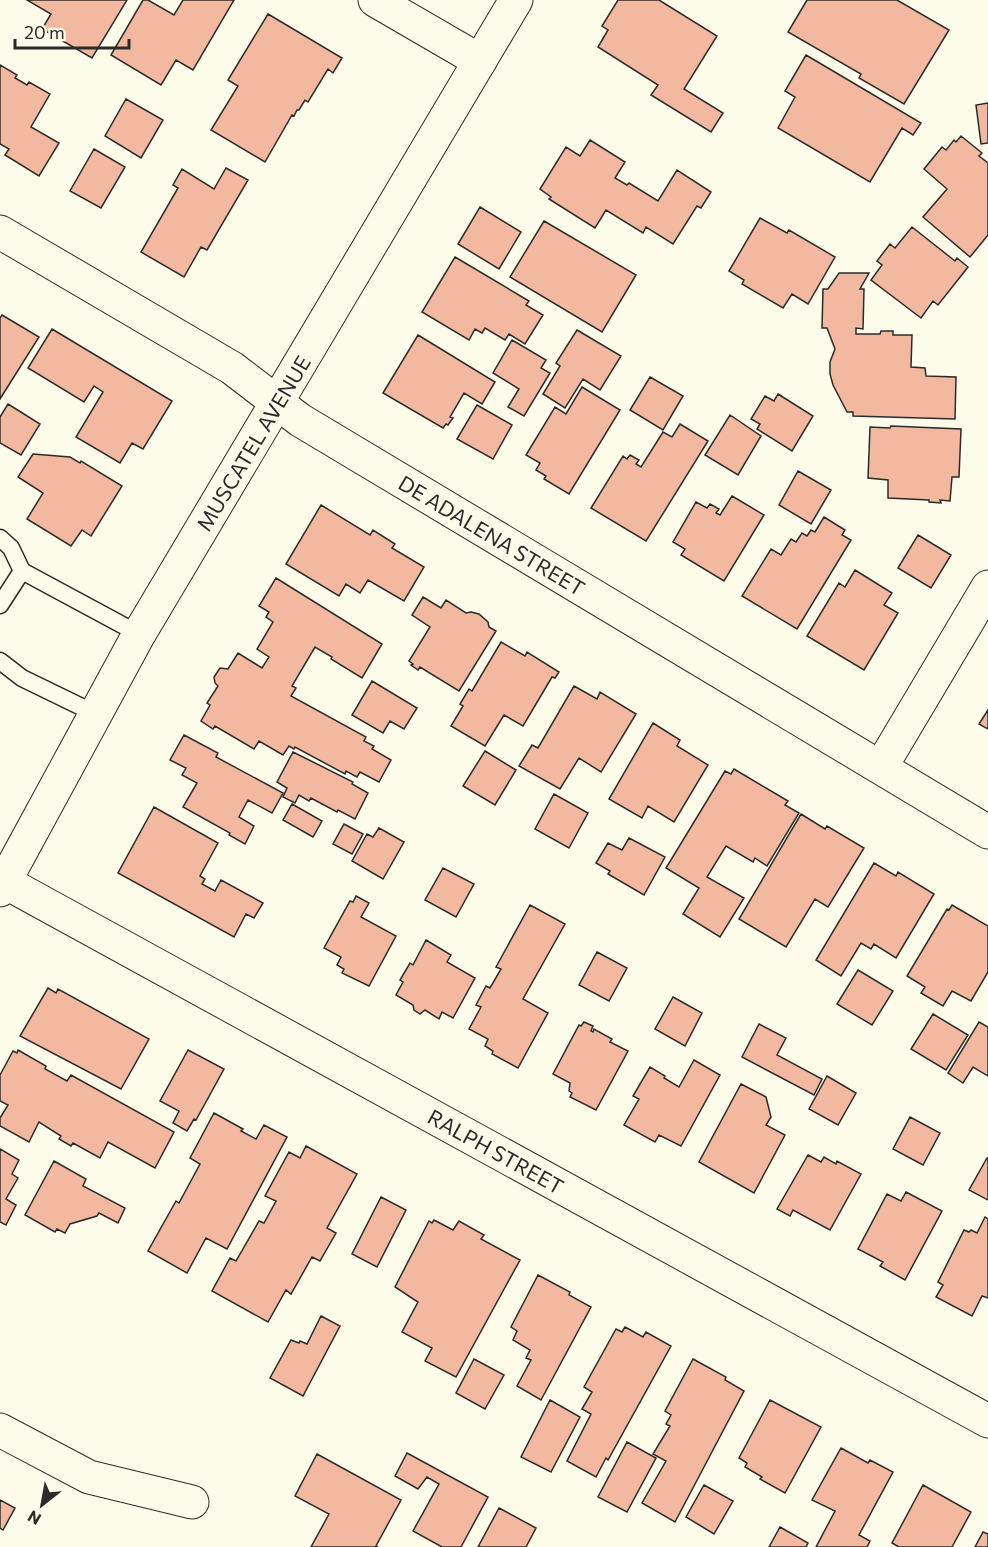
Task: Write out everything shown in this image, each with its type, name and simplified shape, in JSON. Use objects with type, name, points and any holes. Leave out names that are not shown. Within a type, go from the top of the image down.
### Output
[{"type":"street","points":[[375,0],[480,62]]},
{"type":"street","name":"MUSCATEL AVENUE","points":[[2,886],[139,634],[516,0]]},
{"type":"street","name":"DE ADALENA STREET","points":[[0,232],[232,368],[311,427],[988,832]]},
{"type":"street","points":[[881,767],[988,587]]},
{"type":"street","name":"RALPH STREET","points":[[2,886],[988,1421]]},
{"type":"street","points":[[0,1430],[89,1477],[192,1502]]},
{"type":"lane","points":[[0,538],[11,548],[22,571],[139,634]]},
{"type":"lane","points":[[0,605],[22,571]]},
{"type":"lane","points":[[0,661],[22,678],[96,714]]},
{"type":"building","points":[[27,0],[127,0],[92,58],[42,29],[51,14]]},
{"type":"building","points":[[143,0],[148,0],[174,15],[183,0],[234,0],[193,70],[176,60],[161,85],[111,55]]},
{"type":"building","points":[[618,0],[659,0],[717,36],[684,89],[723,113],[711,132],[651,95],[658,85],[598,47],[608,30],[602,26]]},
{"type":"building","points":[[807,0],[897,0],[949,30],[904,104],[859,78],[861,74],[788,32]]},
{"type":"building","points":[[268,14],[342,58],[333,73],[328,69],[308,102],[305,100],[294,116],[292,115],[265,162],[211,130],[238,86],[228,80]]},
{"type":"building","points":[[806,55],[921,123],[913,135],[902,128],[870,182],[778,128],[795,97],[785,91]]},
{"type":"building","points":[[0,65],[17,75],[15,78],[27,85],[29,82],[50,94],[31,127],[59,143],[39,176],[5,155],[9,149],[0,144]]},
{"type":"building","points":[[126,99],[163,120],[141,158],[105,136]]},
{"type":"building","points":[[988,103],[988,143],[981,144],[976,105]]},
{"type":"building","points":[[961,136],[982,153],[979,156],[988,163],[988,235],[970,257],[923,217],[947,189],[924,169],[942,147],[946,150],[954,140],[956,142]]},
{"type":"building","points":[[590,140],[625,162],[615,178],[627,185],[629,183],[658,201],[677,170],[711,192],[701,208],[697,206],[673,244],[646,227],[643,233],[606,210],[595,228],[549,199],[551,197],[540,189],[566,147],[580,156]]},
{"type":"building","points":[[94,149],[125,167],[101,208],[70,191]]},
{"type":"building","points":[[226,168],[248,180],[207,250],[201,247],[184,277],[141,252],[178,188],[173,185],[182,169],[214,189]]},
{"type":"building","points":[[480,207],[521,232],[499,269],[458,244]]},
{"type":"building","points":[[760,218],[787,233],[789,230],[835,257],[808,304],[792,294],[783,308],[742,284],[744,280],[729,271]]},
{"type":"building","points":[[544,221],[636,275],[602,332],[510,277]]},
{"type":"building","points":[[912,227],[955,261],[957,258],[968,267],[938,305],[933,301],[921,318],[871,280],[882,265],[877,261],[890,244],[895,248]]},
{"type":"building","points":[[455,257],[529,301],[526,305],[543,315],[525,344],[509,334],[505,340],[485,328],[482,333],[475,329],[469,340],[422,312]]},
{"type":"building","points":[[839,273],[869,273],[860,289],[864,289],[863,329],[856,328],[856,334],[880,334],[881,331],[893,331],[893,335],[912,335],[911,367],[925,368],[926,376],[956,377],[955,419],[853,416],[853,412],[847,412],[830,374],[830,362],[835,349],[827,328],[822,328],[823,289],[828,289]]},
{"type":"building","points":[[2,315],[39,337],[0,399],[0,318]]},
{"type":"building","points":[[52,329],[172,401],[143,449],[132,443],[120,463],[76,437],[103,392],[94,386],[84,402],[28,368]]},
{"type":"building","points":[[577,330],[621,356],[600,390],[583,379],[565,408],[543,394],[560,366],[556,363]]},
{"type":"building","points":[[418,335],[495,382],[482,404],[464,393],[450,417],[453,418],[443,428],[383,393]]},
{"type":"building","points":[[512,340],[546,360],[541,368],[550,373],[524,416],[508,407],[519,389],[493,373]]},
{"type":"building","points":[[650,377],[683,396],[663,430],[630,410]]},
{"type":"building","points":[[582,387],[620,410],[569,494],[544,479],[546,476],[536,470],[540,463],[526,455],[555,407],[566,414]]},
{"type":"building","points":[[778,394],[813,416],[792,451],[757,429],[760,424],[751,419],[765,396],[774,401]]},
{"type":"building","points":[[8,404],[40,424],[21,455],[0,443],[0,417]]},
{"type":"building","points":[[477,405],[512,425],[493,459],[457,439]]},
{"type":"building","points":[[730,415],[761,436],[738,475],[705,455]]},
{"type":"building","points":[[680,424],[708,441],[646,541],[591,508],[623,456],[627,459],[630,455],[639,460],[636,464],[641,467],[663,432],[672,437]]},
{"type":"building","points":[[891,426],[961,429],[959,477],[952,477],[950,501],[940,500],[941,503],[929,502],[929,500],[888,498],[888,480],[868,478],[870,427],[890,428]]},
{"type":"building","points":[[33,454],[70,457],[80,463],[81,461],[122,486],[91,536],[82,530],[71,546],[27,519],[43,493],[18,477]]},
{"type":"building","points":[[798,471],[831,490],[811,524],[779,505]]},
{"type":"building","points":[[732,496],[764,515],[724,581],[681,555],[685,549],[673,542],[696,502],[707,508],[710,504],[719,509],[716,513],[720,515]]},
{"type":"building","points":[[321,505],[370,535],[373,530],[395,544],[392,548],[424,567],[404,601],[368,580],[360,593],[346,584],[339,596],[286,564]]},
{"type":"building","points":[[824,517],[845,530],[842,535],[851,540],[797,629],[742,596],[771,549],[781,555],[791,539],[796,542],[802,533],[807,536],[811,530],[815,532]]},
{"type":"building","points":[[918,535],[951,555],[931,588],[898,568]]},
{"type":"building","points":[[855,570],[892,593],[884,605],[898,613],[864,670],[807,636],[839,583],[845,587]]},
{"type":"building","points":[[276,578],[382,644],[362,678],[315,647],[292,686],[296,688],[291,696],[366,737],[364,741],[374,746],[372,749],[391,760],[379,782],[360,772],[357,777],[346,771],[345,774],[295,747],[294,749],[289,746],[283,755],[259,741],[254,749],[215,726],[213,729],[201,721],[210,705],[207,703],[218,686],[214,677],[220,668],[228,669],[238,653],[262,668],[269,657],[257,649],[273,622],[266,617],[269,612],[259,606]]},
{"type":"building","points":[[423,597],[441,608],[446,600],[466,613],[479,614],[488,622],[489,627],[496,631],[459,691],[420,667],[418,670],[409,661],[430,627],[412,615]]},
{"type":"building","points":[[501,642],[525,656],[527,652],[559,672],[555,678],[552,677],[523,726],[504,715],[485,746],[451,726],[463,706],[460,704],[469,689],[472,691]]},
{"type":"building","points":[[372,681],[417,708],[404,729],[390,721],[383,733],[352,715]]},
{"type":"building","points":[[574,686],[597,699],[600,692],[636,714],[601,772],[579,758],[560,789],[519,766],[532,745],[538,748]]},
{"type":"building","points":[[988,710],[988,729],[979,724]]},
{"type":"building","points":[[653,723],[680,740],[677,746],[708,765],[674,822],[648,806],[642,818],[609,799]]},
{"type":"building","points":[[184,735],[218,753],[216,757],[283,793],[272,813],[248,800],[239,817],[254,826],[245,844],[183,807],[197,783],[182,775],[186,768],[170,760]]},
{"type":"building","points":[[485,751],[516,770],[495,805],[463,786]]},
{"type":"building","points":[[293,752],[353,782],[352,784],[368,793],[355,819],[311,798],[309,801],[299,795],[295,803],[283,797],[287,788],[277,782]]},
{"type":"building","points":[[734,769],[788,801],[785,805],[799,813],[767,866],[755,858],[753,862],[726,846],[707,877],[744,898],[720,937],[683,914],[699,888],[666,868],[725,771],[731,774]]},
{"type":"building","points":[[554,794],[588,813],[569,848],[535,829]]},
{"type":"building","points":[[292,804],[322,821],[313,837],[283,820]]},
{"type":"building","points":[[154,807],[218,843],[200,876],[205,879],[202,884],[215,891],[221,880],[263,903],[254,918],[246,914],[234,937],[118,873]]},
{"type":"building","points":[[801,814],[825,829],[827,826],[864,848],[828,907],[815,899],[786,947],[739,919]]},
{"type":"building","points":[[344,824],[363,834],[352,854],[333,844]]},
{"type":"building","points":[[379,828],[404,842],[383,879],[352,861],[367,834],[373,837]]},
{"type":"building","points":[[629,838],[665,857],[644,895],[608,874],[610,871],[596,863],[608,843],[622,850]]},
{"type":"building","points":[[874,863],[896,876],[898,872],[934,894],[896,958],[874,944],[871,949],[861,943],[841,976],[816,960]]},
{"type":"building","points":[[443,868],[474,884],[456,917],[425,900]]},
{"type":"building","points":[[356,896],[369,903],[361,917],[396,936],[369,986],[342,973],[344,969],[337,965],[341,957],[324,948],[350,901],[353,902]]},
{"type":"building","points":[[530,905],[565,924],[523,999],[548,1013],[518,1068],[492,1054],[493,1051],[485,1046],[488,1039],[469,1029],[481,1007],[476,1005],[486,986],[490,988],[501,969],[496,967]]},
{"type":"building","points":[[952,905],[988,926],[988,972],[971,1001],[952,991],[943,1006],[921,993],[925,987],[907,976],[947,909],[949,910]]},
{"type":"building","points":[[426,940],[451,955],[447,962],[475,978],[453,1018],[442,1012],[439,1019],[425,1010],[420,1014],[414,1010],[413,1005],[396,995],[403,982],[400,980],[410,963],[413,965]]},
{"type":"building","points":[[597,952],[627,968],[609,1001],[579,985]]},
{"type":"building","points":[[858,970],[893,991],[872,1025],[837,1004]]},
{"type":"building","points":[[48,988],[56,993],[58,989],[149,1039],[121,1089],[20,1036]]},
{"type":"building","points":[[673,997],[702,1013],[685,1046],[655,1029]]},
{"type":"building","points":[[933,1014],[968,1035],[946,1070],[911,1049]]},
{"type":"building","points":[[584,1022],[593,1026],[591,1031],[593,1032],[594,1029],[612,1039],[610,1042],[628,1051],[596,1110],[570,1097],[572,1093],[569,1091],[570,1083],[553,1074],[579,1025],[581,1026]]},
{"type":"building","points":[[979,1022],[988,1027],[988,1076],[973,1067],[963,1083],[948,1073]]},
{"type":"building","points":[[759,1024],[786,1038],[777,1055],[822,1079],[814,1095],[742,1057]]},
{"type":"building","points":[[18,1050],[67,1081],[71,1075],[174,1132],[155,1168],[108,1142],[100,1158],[73,1143],[71,1146],[59,1139],[61,1136],[39,1122],[29,1142],[0,1126],[0,1118],[8,1105],[0,1101],[0,1075],[13,1051],[17,1053]]},
{"type":"building","points":[[188,1050],[224,1069],[196,1120],[194,1119],[187,1131],[173,1123],[179,1111],[160,1101]]},
{"type":"building","points":[[694,1060],[720,1075],[681,1146],[659,1135],[655,1142],[624,1125],[639,1099],[633,1096],[650,1067],[679,1087]]},
{"type":"building","points":[[827,1076],[856,1093],[838,1125],[809,1109]]},
{"type":"building","points":[[741,1084],[766,1097],[771,1117],[766,1125],[785,1135],[754,1193],[699,1162]]},
{"type":"building","points":[[214,1113],[256,1139],[264,1125],[287,1137],[227,1249],[206,1238],[187,1273],[148,1251],[176,1201],[179,1203],[200,1164],[190,1158]]},
{"type":"building","points":[[910,1117],[940,1133],[923,1165],[893,1149]]},
{"type":"building","points":[[306,1146],[357,1174],[327,1228],[336,1233],[320,1261],[312,1257],[291,1294],[286,1290],[268,1322],[212,1291],[230,1258],[236,1261],[259,1221],[264,1223],[276,1201],[265,1196],[289,1152],[300,1158]]},
{"type":"building","points":[[0,1149],[19,1160],[12,1174],[18,1178],[6,1199],[16,1205],[6,1225],[0,1222]]},
{"type":"building","points":[[808,1155],[821,1162],[824,1157],[836,1164],[837,1161],[861,1174],[830,1230],[793,1210],[790,1216],[777,1209]]},
{"type":"building","points":[[988,1158],[988,1200],[969,1190]]},
{"type":"building","points":[[54,1161],[86,1179],[83,1186],[125,1208],[118,1223],[99,1213],[97,1216],[70,1224],[65,1233],[57,1229],[55,1232],[25,1215]]},
{"type":"building","points":[[906,1192],[942,1211],[905,1280],[880,1266],[883,1262],[858,1249],[887,1194],[901,1201]]},
{"type":"building","points":[[381,1197],[406,1210],[377,1267],[352,1254]]},
{"type":"building","points":[[985,1217],[988,1219],[988,1298],[982,1296],[972,1316],[936,1297],[943,1285],[938,1282],[964,1230],[977,1233]]},
{"type":"building","points":[[434,1220],[453,1230],[459,1221],[484,1235],[481,1239],[520,1260],[456,1377],[425,1361],[432,1348],[402,1332],[418,1302],[395,1287],[429,1221],[432,1223]]},
{"type":"building","points":[[538,1275],[570,1292],[569,1295],[591,1307],[541,1400],[517,1386],[531,1360],[526,1358],[530,1350],[513,1340],[517,1331],[511,1327]]},
{"type":"building","points":[[321,1316],[340,1326],[303,1396],[270,1378],[291,1340],[307,1344]]},
{"type":"building","points":[[625,1327],[643,1337],[646,1332],[671,1346],[608,1460],[606,1458],[596,1477],[567,1461],[591,1414],[582,1409],[592,1392],[584,1387],[616,1329],[622,1332]]},
{"type":"building","points":[[474,1359],[504,1375],[485,1409],[456,1393]]},
{"type":"building","points":[[693,1359],[726,1377],[725,1380],[744,1391],[675,1522],[642,1503],[666,1461],[653,1454],[670,1426],[666,1424],[671,1415],[665,1411]]},
{"type":"building","points":[[550,1400],[580,1417],[551,1472],[521,1457]]},
{"type":"building","points":[[770,1400],[821,1427],[785,1493],[760,1479],[762,1477],[745,1467],[747,1463],[739,1458]]},
{"type":"building","points":[[627,1442],[656,1458],[627,1512],[598,1497]]},
{"type":"building","points":[[841,1448],[868,1463],[870,1460],[893,1472],[859,1535],[870,1541],[867,1547],[816,1547],[835,1511],[812,1500]]},
{"type":"building","points":[[407,1453],[488,1497],[461,1547],[442,1547],[413,1531],[439,1484],[427,1477],[418,1489],[395,1476]]},
{"type":"building","points":[[317,1454],[401,1500],[376,1546],[378,1547],[311,1547],[329,1514],[295,1496]]},
{"type":"building","points":[[704,1485],[733,1501],[714,1534],[686,1517]]},
{"type":"building","points":[[923,1485],[971,1512],[952,1547],[899,1547],[892,1543]]},
{"type":"building","points":[[0,1500],[15,1508],[3,1530],[0,1528]]},
{"type":"building","points":[[499,1508],[536,1528],[526,1547],[478,1547]]},
{"type":"building","points":[[780,1527],[808,1543],[806,1547],[769,1547]]},
{"type":"building","points":[[983,1532],[988,1534],[988,1547],[975,1547]]}]
